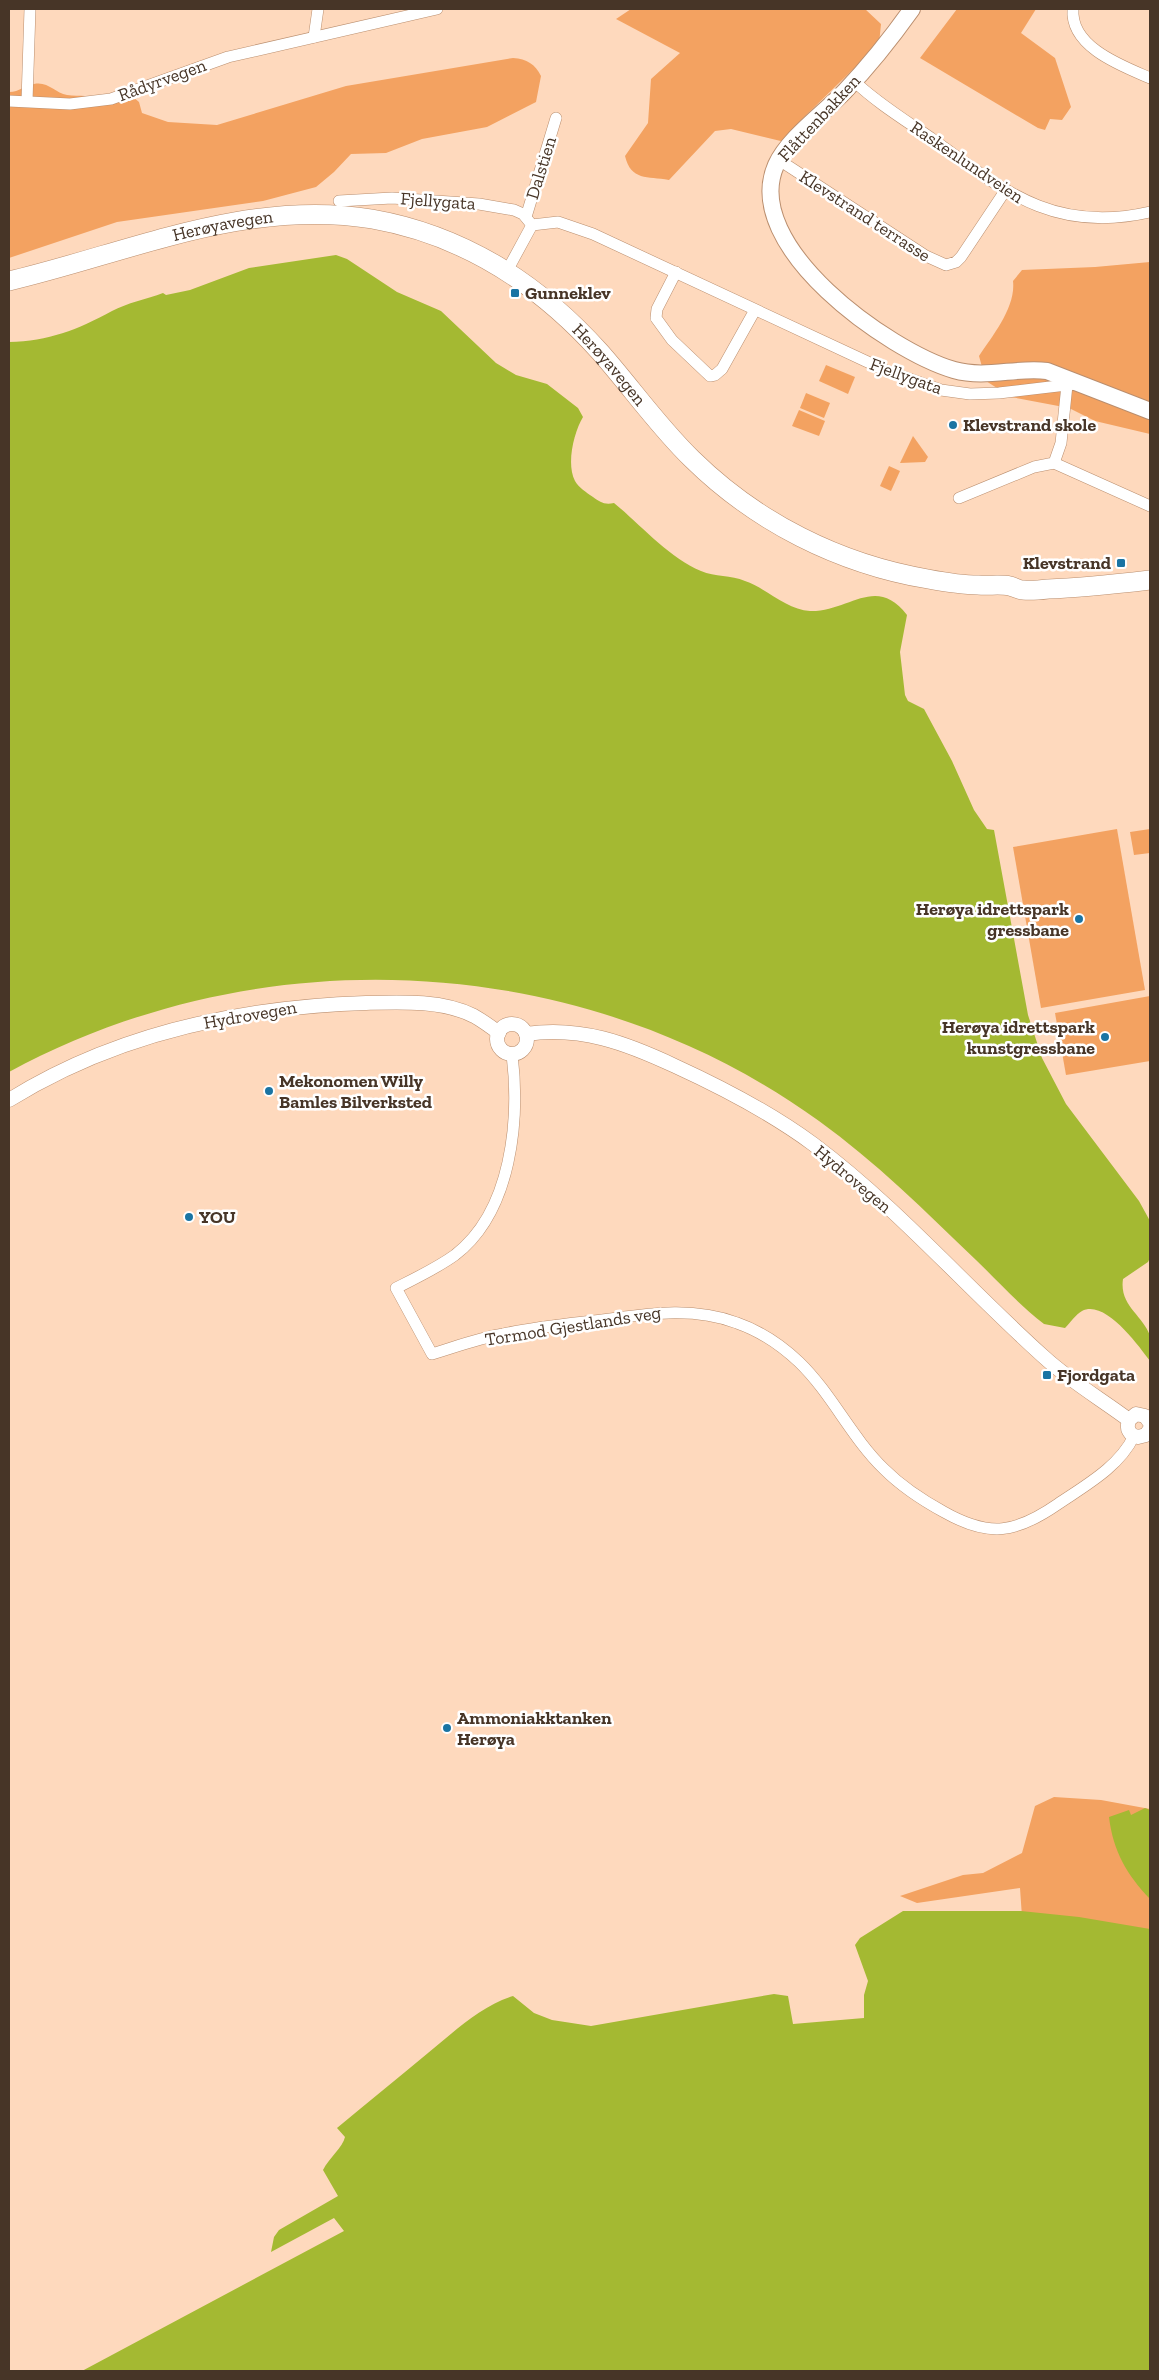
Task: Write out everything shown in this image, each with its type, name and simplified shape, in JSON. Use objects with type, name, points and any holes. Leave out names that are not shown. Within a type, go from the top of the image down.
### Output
[{"type":"highway","name":"Herøyavegen","points":[[9,281],[187,230],[254,219],[302,215],[359,218],[411,228],[472,251],[507,271],[549,301],[574,324],[693,460],[727,489],[767,518],[824,549],[881,569],[943,582],[1010,586],[1022,590],[1060,589],[1150,580]]},
{"type":"highway","name":"Herøyavegen","points":[[1010,586],[1022,581],[1150,567]]},
{"type":"main road","name":"Flåttenbakken","points":[[912,9],[854,82],[788,147],[778,160],[772,176],[771,201],[774,216],[783,237],[802,264],[821,284],[872,326],[921,357],[952,370],[980,375],[1043,370],[1075,384],[1150,411]]},
{"type":"street","points":[[28,102],[30,9]]},
{"type":"street","points":[[314,37],[318,9]]},
{"type":"street","name":"Rådyrvegen","points":[[9,101],[70,104],[111,100],[228,57],[437,9]]},
{"type":"street","points":[[1073,9],[1080,33],[1093,48],[1150,78]]},
{"type":"street","name":"Raskenlundveien","points":[[854,82],[872,97],[1005,192],[1033,205],[1072,215],[1102,218],[1150,212]]},
{"type":"street","name":"Dalstien","points":[[529,221],[556,118]]},
{"type":"street","name":"Klevstrand terrasse","points":[[778,160],[933,260],[946,265],[956,262],[961,257],[1005,192]]},
{"type":"street","name":"Fjellygata","points":[[339,201],[373,198],[438,200],[500,207],[514,210],[529,221],[569,224],[887,371],[941,390],[970,394],[1075,384]]},
{"type":"street","points":[[507,271],[529,221]]},
{"type":"street","points":[[676,272],[657,309],[656,318],[672,340],[710,376],[715,375],[722,369],[755,310]]},
{"type":"street","points":[[1054,464],[1075,384]]},
{"type":"street","points":[[959,498],[1034,467],[1054,464],[1150,506]]},
{"type":"street","name":"Hydrovegen","points":[[9,1100],[61,1072],[120,1048],[190,1026],[264,1010],[324,1004],[404,1002],[450,1008],[474,1016],[499,1033]]},
{"type":"street","points":[[516,1025],[526,1034],[528,1040],[523,1050],[512,1054],[500,1047],[499,1033],[506,1026],[516,1025]]},
{"type":"street","name":"Hydrovegen","points":[[526,1034],[574,1031],[625,1045],[700,1077],[774,1119],[812,1144],[854,1177],[1045,1358],[1129,1420]]},
{"type":"street","name":"Tormod Gjestlands veg","points":[[512,1054],[514,1090],[511,1142],[505,1178],[491,1211],[474,1236],[456,1254],[396,1288],[432,1354],[502,1334],[658,1313],[687,1312],[723,1318],[760,1333],[798,1361],[825,1392],[875,1459],[901,1485],[952,1517],[992,1531],[1012,1528],[1041,1516],[1109,1468],[1124,1453],[1134,1436]]},
{"type":"street","points":[[1150,1423],[1141,1414],[1136,1414],[1129,1420],[1129,1431],[1134,1436],[1143,1437],[1150,1428]]},
{"type":"shaded area","points":[[631,9],[865,9],[881,24],[879,44],[797,124],[789,143],[731,129],[715,131],[669,180],[647,177],[636,174],[631,170],[625,156],[648,123],[651,79],[680,53],[616,19]]},
{"type":"shaded area","points":[[957,9],[1036,9],[1021,33],[1055,58],[1071,107],[1062,120],[1050,119],[1045,130],[1038,128],[920,58]]},
{"type":"shaded area","points":[[513,58],[530,63],[541,76],[536,102],[487,127],[422,139],[386,153],[351,154],[316,187],[263,201],[117,222],[9,258],[9,92],[31,85],[43,84],[67,95],[98,97],[102,99],[112,94],[126,93],[139,102],[142,113],[168,122],[217,125],[346,86]]},
{"type":"shaded area","points":[[336,255],[347,259],[397,292],[441,311],[496,363],[516,375],[547,384],[578,408],[583,417],[572,448],[571,466],[575,481],[583,490],[600,502],[614,503],[677,558],[706,573],[734,578],[753,584],[801,610],[824,610],[873,596],[884,597],[896,603],[907,615],[900,652],[905,695],[908,701],[924,709],[952,761],[974,810],[987,829],[994,830],[1028,1015],[1042,1058],[1066,1104],[1139,1201],[1150,1221],[1150,1258],[1148,1262],[1123,1279],[1123,1288],[1128,1303],[1150,1336],[1150,1361],[1129,1335],[1101,1311],[1091,1309],[1082,1311],[1065,1328],[1044,1324],[1017,1301],[919,1205],[860,1153],[819,1121],[727,1064],[629,1022],[526,994],[421,981],[315,982],[210,998],[107,1028],[9,1072],[9,342],[50,337],[87,324],[131,303],[163,293],[166,295],[190,290],[249,268]]},
{"type":"shaded area","points":[[1150,262],[1150,434],[1095,421],[1069,408],[1011,397],[986,381],[979,356],[997,330],[1007,311],[1013,291],[1013,281],[1022,270],[1095,267]]},
{"type":"shaded area","points":[[826,365],[855,377],[848,394],[819,381]]},
{"type":"shaded area","points":[[806,393],[830,403],[824,418],[800,408]]},
{"type":"shaded area","points":[[799,410],[825,421],[819,436],[792,426]]},
{"type":"shaded area","points":[[913,436],[928,457],[925,462],[900,463]]},
{"type":"shaded area","points":[[889,466],[900,471],[891,491],[880,486]]},
{"type":"shaded area","name":"Herøya idrettspark gressbane","points":[[1117,829],[1145,990],[1041,1008],[1013,847]]},
{"type":"shaded area","points":[[1150,829],[1150,853],[1134,855],[1130,832]]},
{"type":"shaded area","name":"Herøya idrettspark kunstgressbane","points":[[1150,996],[1150,1061],[1066,1075],[1055,1013]]},
{"type":"shaded area","points":[[1054,1797],[1101,1800],[1150,1809],[1150,1933],[1022,1917],[1020,1888],[917,1903],[900,1896],[963,1875],[983,1873],[1022,1853],[1035,1806]]},
{"type":"shaded area","points":[[1145,1808],[1150,1810],[1150,1899],[1134,1881],[1122,1862],[1114,1841],[1109,1817],[1129,1810],[1131,1815]]},
{"type":"shaded area","points":[[903,1911],[1021,1911],[1079,1917],[1150,1929],[1150,2371],[82,2371],[344,2231],[334,2218],[271,2252],[274,2237],[279,2230],[338,2196],[323,2170],[344,2141],[345,2137],[337,2128],[458,2028],[490,2006],[513,1996],[534,2013],[552,2020],[591,2026],[774,1994],[788,1996],[793,2024],[864,2018],[864,1995],[868,1981],[855,1945],[860,1938]]},
{"type":"place","name":"Gunneklev","points":[[515,293]]},
{"type":"place","name":"Klevstrand skole","points":[[953,425]]},
{"type":"place","name":"Klevstrand","points":[[1121,563]]},
{"type":"place","name":"Herøya idrettspark gressbane","points":[[1079,919]]},
{"type":"place","name":"Herøya idrettspark kunstgressbane","points":[[1105,1037]]},
{"type":"place","name":"Mekonomen Willy Bamles Bilverksted","points":[[269,1091]]},
{"type":"place","name":"YOU","points":[[189,1217]]},
{"type":"place","name":"Fjordgata","points":[[1047,1375]]},
{"type":"place","name":"Ammoniakktanken Herøya","points":[[447,1728]]}]
